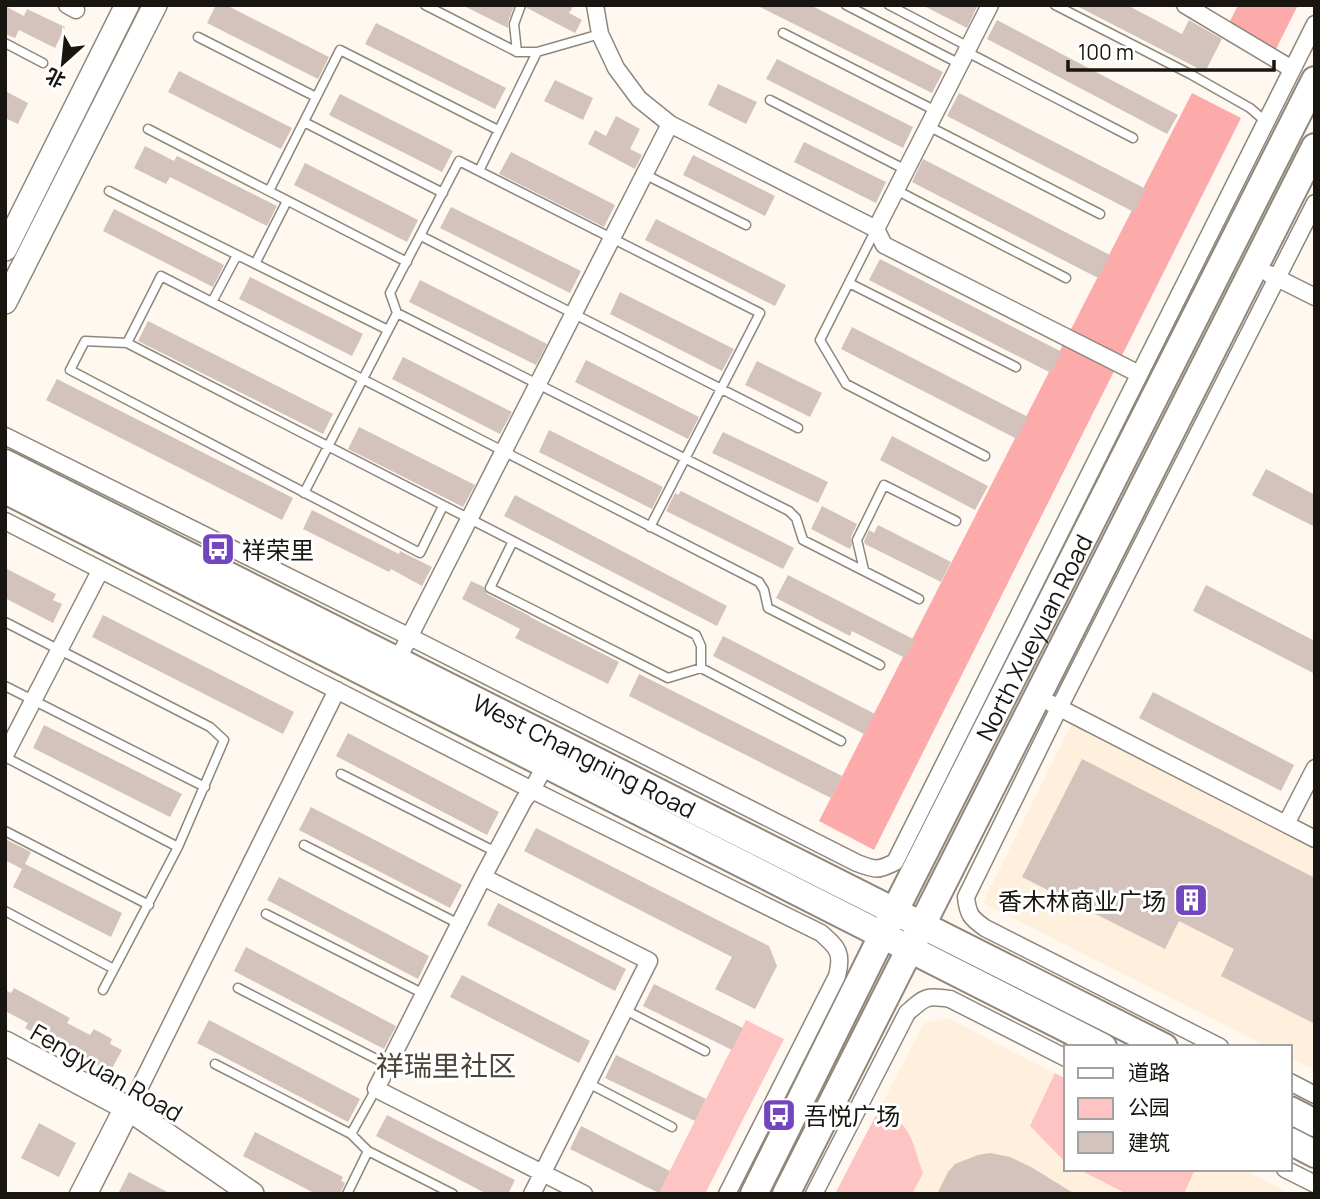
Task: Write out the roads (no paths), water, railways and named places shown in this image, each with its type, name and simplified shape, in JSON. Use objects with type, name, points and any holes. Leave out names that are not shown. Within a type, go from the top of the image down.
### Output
[{"type":"main road","points":[[5,249],[127,5]]},
{"type":"main road","points":[[5,302],[155,5]]},
{"type":"main road","name":"North Xueyuan Road","points":[[754,1194],[895,912],[1216,247],[1303,75]]},
{"type":"main road","name":"North Xueyuan Road","points":[[786,1194],[922,926],[1048,702],[1265,273],[1315,147]]},
{"type":"main road","points":[[1216,247],[1265,273]]},
{"type":"main road","name":"West Changning Road","points":[[5,463],[1160,1045]]},
{"type":"main road","name":"West Changning Road","points":[[5,490],[1099,1045]]},
{"type":"main road","name":"Fengyuan Road","points":[[5,1043],[129,1109],[252,1194]]},
{"type":"main road","points":[[1292,1111],[1315,1123]]},
{"type":"main road","points":[[1292,1142],[1315,1154]]},
{"type":"street","points":[[595,5],[600,34],[616,68],[639,99],[670,124],[876,229],[884,245],[1139,374],[1216,247],[1265,121],[1303,75],[1315,24]]},
{"type":"street","points":[[876,229],[990,5]]},
{"type":"street","points":[[1185,5],[1303,75]]},
{"type":"street","points":[[397,661],[670,124]]},
{"type":"street","points":[[1315,203],[1265,273],[1315,297]]},
{"type":"street","name":"West Changning Road","points":[[5,436],[857,863],[872,869],[882,869],[895,862],[1139,374]]},
{"type":"street","points":[[5,522],[532,790],[821,933],[835,946],[841,962],[837,976],[727,1194]]},
{"type":"street","points":[[5,756],[100,571]]},
{"type":"street","points":[[89,1194],[337,690]]},
{"type":"street","points":[[1216,1045],[985,928],[972,919],[967,911],[965,897],[1048,702],[1315,839]]},
{"type":"street","points":[[546,764],[496,852],[376,1089],[584,1194]]},
{"type":"street","points":[[1286,824],[1315,768]]},
{"type":"street","points":[[483,877],[649,961],[532,1194]]},
{"type":"street","points":[[814,1194],[907,1013],[921,1000],[932,996],[950,999],[1064,1057]]},
{"type":"street","points":[[1292,1083],[1315,1095]]},
{"type":"street","points":[[78,1194],[118,1116],[129,1109]]},
{"type":"street","points":[[1289,1171],[1315,1184]]},
{"type":"lane","points":[[425,5],[517,52],[537,52],[600,34]]},
{"type":"lane","points":[[517,52],[514,24],[521,5]]},
{"type":"lane","points":[[846,5],[965,54],[1133,138]]},
{"type":"lane","points":[[889,5],[965,54]]},
{"type":"lane","points":[[1055,5],[1190,74],[1250,108],[1265,121]]},
{"type":"lane","points":[[783,33],[936,111]]},
{"type":"lane","points":[[198,37],[317,97]]},
{"type":"lane","points":[[5,43],[43,63]]},
{"type":"lane","points":[[269,191],[340,50],[498,130]]},
{"type":"lane","points":[[479,171],[537,52]]},
{"type":"lane","points":[[770,100],[906,170]]},
{"type":"lane","points":[[304,122],[443,193]]},
{"type":"lane","points":[[928,126],[1100,214]]},
{"type":"lane","points":[[148,129],[407,262]]},
{"type":"lane","points":[[650,527],[685,459],[721,389],[760,313],[459,161],[390,293],[397,313],[685,459],[789,511],[796,518],[803,540],[919,599]]},
{"type":"lane","points":[[644,174],[746,225]]},
{"type":"lane","points":[[109,191],[388,330]]},
{"type":"lane","points":[[896,191],[1066,278]]},
{"type":"lane","points":[[255,264],[287,201]]},
{"type":"lane","points":[[876,229],[820,340],[846,384],[985,456]]},
{"type":"lane","points":[[421,236],[798,428]]},
{"type":"lane","points":[[212,302],[237,255]]},
{"type":"lane","points":[[127,343],[161,276],[759,582],[764,590],[768,608],[880,665]]},
{"type":"lane","points":[[849,283],[1016,368]]},
{"type":"lane","points":[[304,493],[397,313]]},
{"type":"lane","points":[[443,506],[420,553],[70,370],[85,341],[127,343],[696,635],[701,646],[701,668]]},
{"type":"lane","points":[[864,570],[857,540],[884,485],[956,521]]},
{"type":"lane","points":[[513,541],[490,588],[668,678],[701,668],[841,741]]},
{"type":"lane","points":[[5,622],[210,727],[224,740],[178,847],[103,990]]},
{"type":"lane","points":[[5,685],[205,787]]},
{"type":"lane","points":[[5,756],[178,847]]},
{"type":"lane","points":[[341,774],[496,852]]},
{"type":"lane","points":[[5,831],[149,905]]},
{"type":"lane","points":[[304,845],[459,924]]},
{"type":"lane","points":[[5,911],[114,969]]},
{"type":"lane","points":[[266,914],[424,994]]},
{"type":"lane","points":[[238,988],[388,1065]]},
{"type":"lane","points":[[625,1010],[705,1051]]},
{"type":"lane","points":[[215,1064],[351,1134],[368,1151],[453,1194]]},
{"type":"lane","points":[[588,1083],[672,1127]]},
{"type":"lane","points":[[351,1134],[376,1089]]},
{"type":"lane","points":[[348,1194],[368,1151]]},
{"type":"place","name":"祥荣里","points":[[218,549]]},
{"type":"place","name":"香木林商业广场","points":[[1191,900]]},
{"type":"place","name":"吾悦广场","points":[[779,1115]]},
{"type":"district","name":"祥瑞里社区","points":[[446,1065]]}]
